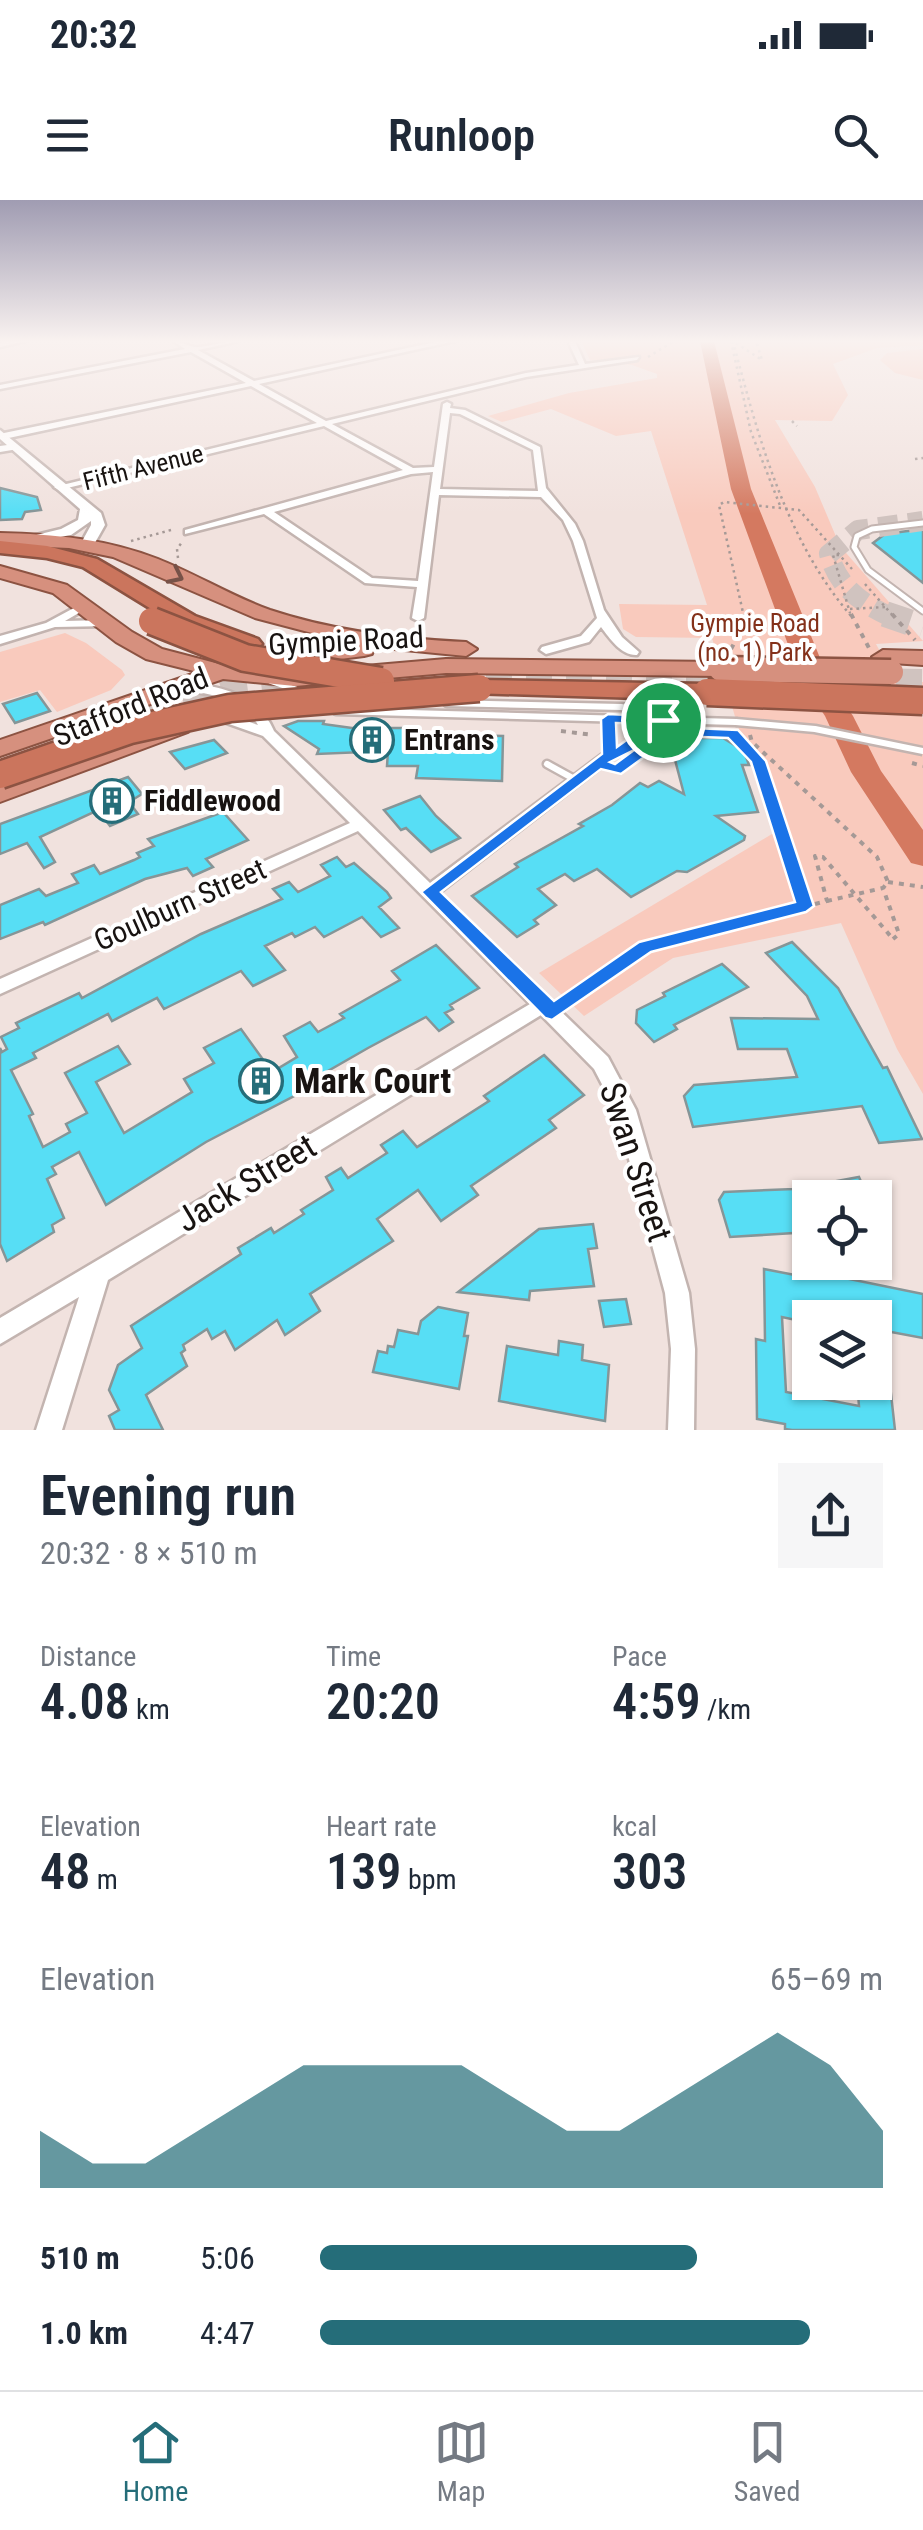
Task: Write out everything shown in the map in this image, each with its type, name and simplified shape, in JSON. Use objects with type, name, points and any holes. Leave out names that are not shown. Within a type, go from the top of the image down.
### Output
[{"type":"highway","name":"Gympie Road","points":[[0,539],[87,546],[136,558],[262,614],[349,636],[537,658],[714,671]]},
{"type":"highway","points":[[0,547],[46,552],[90,563],[128,582],[186,621],[250,644]]},
{"type":"highway","points":[[0,559],[78,578],[170,630],[233,655],[339,676],[479,688]]},
{"type":"highway","name":"Gympie Road","points":[[0,572],[51,585],[154,654],[278,682],[633,652],[714,671]]},
{"type":"highway","points":[[262,614],[274,642],[278,682]]},
{"type":"highway","points":[[278,682],[350,649],[440,648]]},
{"type":"highway","points":[[123,706],[129,693],[152,671],[154,654]]},
{"type":"highway","points":[[415,675],[537,658]]},
{"type":"highway","points":[[908,685],[923,658]]},
{"type":"highway","points":[[714,671],[908,685]]},
{"type":"highway","points":[[714,671],[783,692],[908,685]]},
{"type":"highway","points":[[0,775],[111,734],[204,711],[307,698],[430,694],[714,671],[908,685]]},
{"type":"highway","name":"Stafford Road","points":[[0,748],[223,672]]},
{"type":"highway","points":[[278,682],[344,683]]},
{"type":"highway","name":"Stafford Road","points":[[0,794],[210,714],[278,682]]},
{"type":"street","points":[[1,439],[186,398]]},
{"type":"street","points":[[279,398],[411,471]]},
{"type":"street","name":"Fifth Avenue","points":[[59,487],[431,398]]},
{"type":"street","points":[[418,618],[447,403],[443,398]]},
{"type":"street","points":[[446,410],[462,412],[535,447],[543,494],[572,527],[595,591],[600,621],[610,636],[633,652]]},
{"type":"street","points":[[1,439],[16,447],[98,521],[87,546]]},
{"type":"street","points":[[186,536],[411,471],[438,469]]},
{"type":"street","points":[[434,492],[543,494]]},
{"type":"street","points":[[32,540],[78,528],[86,511]]},
{"type":"street","points":[[266,511],[368,582],[422,584]]},
{"type":"street","points":[[0,640],[50,625],[85,605]]},
{"type":"street","points":[[537,658],[585,638],[600,621]]},
{"type":"street","points":[[50,625],[108,624]]},
{"type":"street","points":[[182,686],[221,690],[236,699]]},
{"type":"street","name":"Swan Street","points":[[236,699],[265,722],[268,733]]},
{"type":"street","name":"Swan Street","points":[[210,714],[232,718],[268,733],[601,1063],[626,1110],[677,1293],[683,1350],[681,1430]]},
{"type":"street","points":[[430,892],[610,755]]},
{"type":"street","name":"Goulburn Street","points":[[0,987],[360,824]]},
{"type":"street","name":"Jack Street","points":[[0,1332],[548,1008]]},
{"type":"street","points":[[49,1430],[98,1271]]},
{"type":"lane","points":[[923,523],[872,529],[858,536],[854,546],[868,570],[923,611]]},
{"type":"lane","points":[[412,702],[621,707],[701,720]]},
{"type":"lane","points":[[327,711],[736,722],[815,729],[923,751]]},
{"type":"lane","points":[[608,719],[610,755],[631,746],[663,720]]},
{"type":"lane","points":[[547,764],[576,780]]},
{"type":"path","points":[[744,398],[751,432],[784,508],[835,600],[908,685]]},
{"type":"path","points":[[792,421],[797,426]]},
{"type":"path","points":[[915,460],[923,458]]},
{"type":"path","points":[[732,502],[784,508]]},
{"type":"path","points":[[122,544],[170,530]]},
{"type":"path","points":[[186,536],[176,553],[187,567]]},
{"type":"path","points":[[838,554],[834,555],[848,611]]},
{"type":"path","points":[[848,611],[886,607]]},
{"type":"path","points":[[765,737],[732,734],[758,761],[806,906]]},
{"type":"path","points":[[905,762],[923,766]]},
{"type":"path","points":[[827,901],[815,856],[823,857],[893,940]]},
{"type":"path","points":[[888,882],[923,888]]},
{"type":"path","points":[[548,1008],[645,946],[883,888]]},
{"type":"green space","name":"Gympie Road (no. 1) Park","points":[[550,398],[846,398],[832,421],[775,420],[815,487],[840,546],[923,641],[876,644],[896,681],[923,682],[923,687],[905,686],[923,718],[923,1094],[897,1049],[841,923],[673,958],[584,1016],[539,973],[777,831],[748,753],[729,737],[741,737],[712,638],[636,637],[623,629],[619,604],[707,605],[651,431],[616,436],[551,409],[502,422],[488,416]]},
{"type":"green space","points":[[65,633],[86,643],[125,675],[111,690],[57,712],[40,690],[0,702],[0,652]]},
{"type":"building","points":[[0,488],[37,497],[41,510],[25,512],[22,519],[0,520]]},
{"type":"building","points":[[923,529],[923,583],[873,543],[885,534]]},
{"type":"building","points":[[37,693],[50,711],[15,723],[3,704]]},
{"type":"building","points":[[298,721],[324,721],[323,724],[352,728],[416,728],[416,734],[503,736],[502,781],[416,778],[418,766],[387,766],[388,751],[317,754],[319,749],[284,726]]},
{"type":"building","points":[[723,738],[744,751],[749,765],[742,765],[758,812],[716,816],[745,836],[744,840],[631,897],[597,869],[574,881],[565,874],[538,889],[556,905],[534,920],[538,924],[517,937],[472,896],[518,867],[515,864],[583,826],[579,824],[640,783],[648,787],[659,781],[684,794],[670,741]]},
{"type":"building","points":[[214,740],[227,753],[185,769],[170,752]]},
{"type":"building","points":[[128,777],[142,794],[129,802],[138,814],[110,826],[98,810],[40,837],[55,862],[44,868],[27,843],[0,854],[0,824]]},
{"type":"building","points":[[420,796],[460,838],[431,852],[406,828],[401,830],[384,810]]},
{"type":"building","points":[[223,812],[248,840],[206,859],[213,867],[193,876],[187,868],[145,879],[45,925],[43,922],[0,939],[0,905],[39,889],[46,896],[78,883],[72,874],[94,865],[100,874],[134,860],[140,857],[137,853],[154,846],[148,839]]},
{"type":"building","points":[[337,857],[346,867],[354,863],[387,892],[391,898],[379,907],[399,928],[381,937],[362,917],[324,937],[315,927],[295,937],[292,933],[265,946],[285,970],[253,986],[241,971],[164,1009],[157,998],[112,1021],[108,1014],[33,1053],[36,1058],[11,1070],[33,1114],[29,1116],[43,1147],[70,1132],[66,1124],[87,1113],[65,1073],[118,1046],[130,1064],[96,1082],[124,1133],[192,1092],[184,1079],[214,1063],[204,1048],[241,1029],[272,1072],[297,1057],[284,1036],[310,1022],[318,1032],[344,1018],[340,1014],[400,980],[392,971],[436,945],[479,988],[450,1005],[453,1009],[445,1013],[453,1022],[439,1031],[426,1017],[295,1090],[298,1094],[206,1142],[106,1205],[79,1152],[52,1167],[56,1174],[47,1179],[64,1218],[52,1225],[54,1232],[7,1261],[0,1244],[0,1048],[2,1052],[7,1049],[1,1037],[19,1028],[16,1023],[79,993],[82,998],[201,934],[282,899],[273,889],[289,882],[298,892],[330,876],[321,865]]},
{"type":"building","points":[[792,942],[838,988],[883,1068],[887,1067],[922,1139],[879,1143],[862,1106],[693,1127],[684,1096],[694,1085],[797,1077],[787,1049],[738,1049],[731,1018],[818,1019],[807,996],[766,953]]},
{"type":"building","points":[[722,964],[748,987],[674,1025],[677,1029],[654,1042],[636,1023],[637,1010]]},
{"type":"building","points":[[544,1055],[584,1095],[549,1120],[556,1128],[471,1186],[478,1195],[441,1221],[418,1190],[377,1219],[393,1241],[310,1294],[320,1311],[285,1335],[277,1320],[235,1350],[225,1331],[212,1339],[207,1329],[183,1345],[185,1350],[181,1353],[187,1366],[146,1395],[163,1430],[115,1430],[109,1416],[119,1410],[109,1390],[118,1365],[142,1348],[131,1326],[241,1254],[238,1248],[271,1228],[274,1233],[304,1214],[301,1210],[333,1190],[326,1177],[341,1168],[348,1178],[387,1153],[381,1145],[403,1131],[417,1147],[489,1101],[484,1096]]},
{"type":"building","points":[[792,1189],[792,1233],[730,1237],[719,1200],[724,1192]]},
{"type":"building","points":[[593,1224],[597,1248],[588,1249],[594,1286],[530,1291],[529,1300],[458,1292],[539,1229]]},
{"type":"building","points":[[764,1269],[792,1274],[792,1280],[854,1280],[923,1294],[923,1338],[892,1332],[892,1300],[792,1300],[792,1319],[782,1317],[786,1392],[792,1393],[792,1400],[828,1400],[859,1406],[858,1400],[892,1400],[895,1430],[792,1430],[785,1429],[785,1424],[757,1419],[756,1339],[765,1341]]},
{"type":"building","points":[[626,1299],[631,1324],[604,1327],[599,1301]]},
{"type":"building","points":[[438,1307],[468,1313],[459,1389],[373,1372],[378,1351],[387,1353],[388,1346],[394,1347],[398,1330],[418,1334],[421,1321]]},
{"type":"building","points":[[559,1341],[583,1345],[582,1360],[609,1365],[605,1421],[499,1401],[507,1346],[558,1355]]},
{"type":"waterway","points":[[720,398],[741,489],[815,680],[839,716],[866,772],[923,855]]},
{"type":"tunnel","points":[[886,614],[852,593],[838,576],[829,554],[858,530],[923,521]]},
{"type":"tunnel","points":[[886,614],[923,627]]},
{"type":"tunnel","points":[[886,614],[891,617]]},
{"type":"tunnel","points":[[366,677],[755,679]]},
{"type":"tunnel","points":[[107,726],[225,690],[305,679]]},
{"type":"tunnel","points":[[856,681],[923,682]]},
{"type":"place","name":"Entrans","points":[[372,740]]},
{"type":"place","name":"Fiddlewood","points":[[112,801]]},
{"type":"place","name":"Mark Court","points":[[261,1081]]},
{"type":"route","points":[[663,720],[608,719],[610,755],[600,763],[616,770],[670,731],[732,734],[758,761],[806,906],[645,946],[552,1012],[430,892],[576,780],[610,755],[631,746],[663,720]]}]
